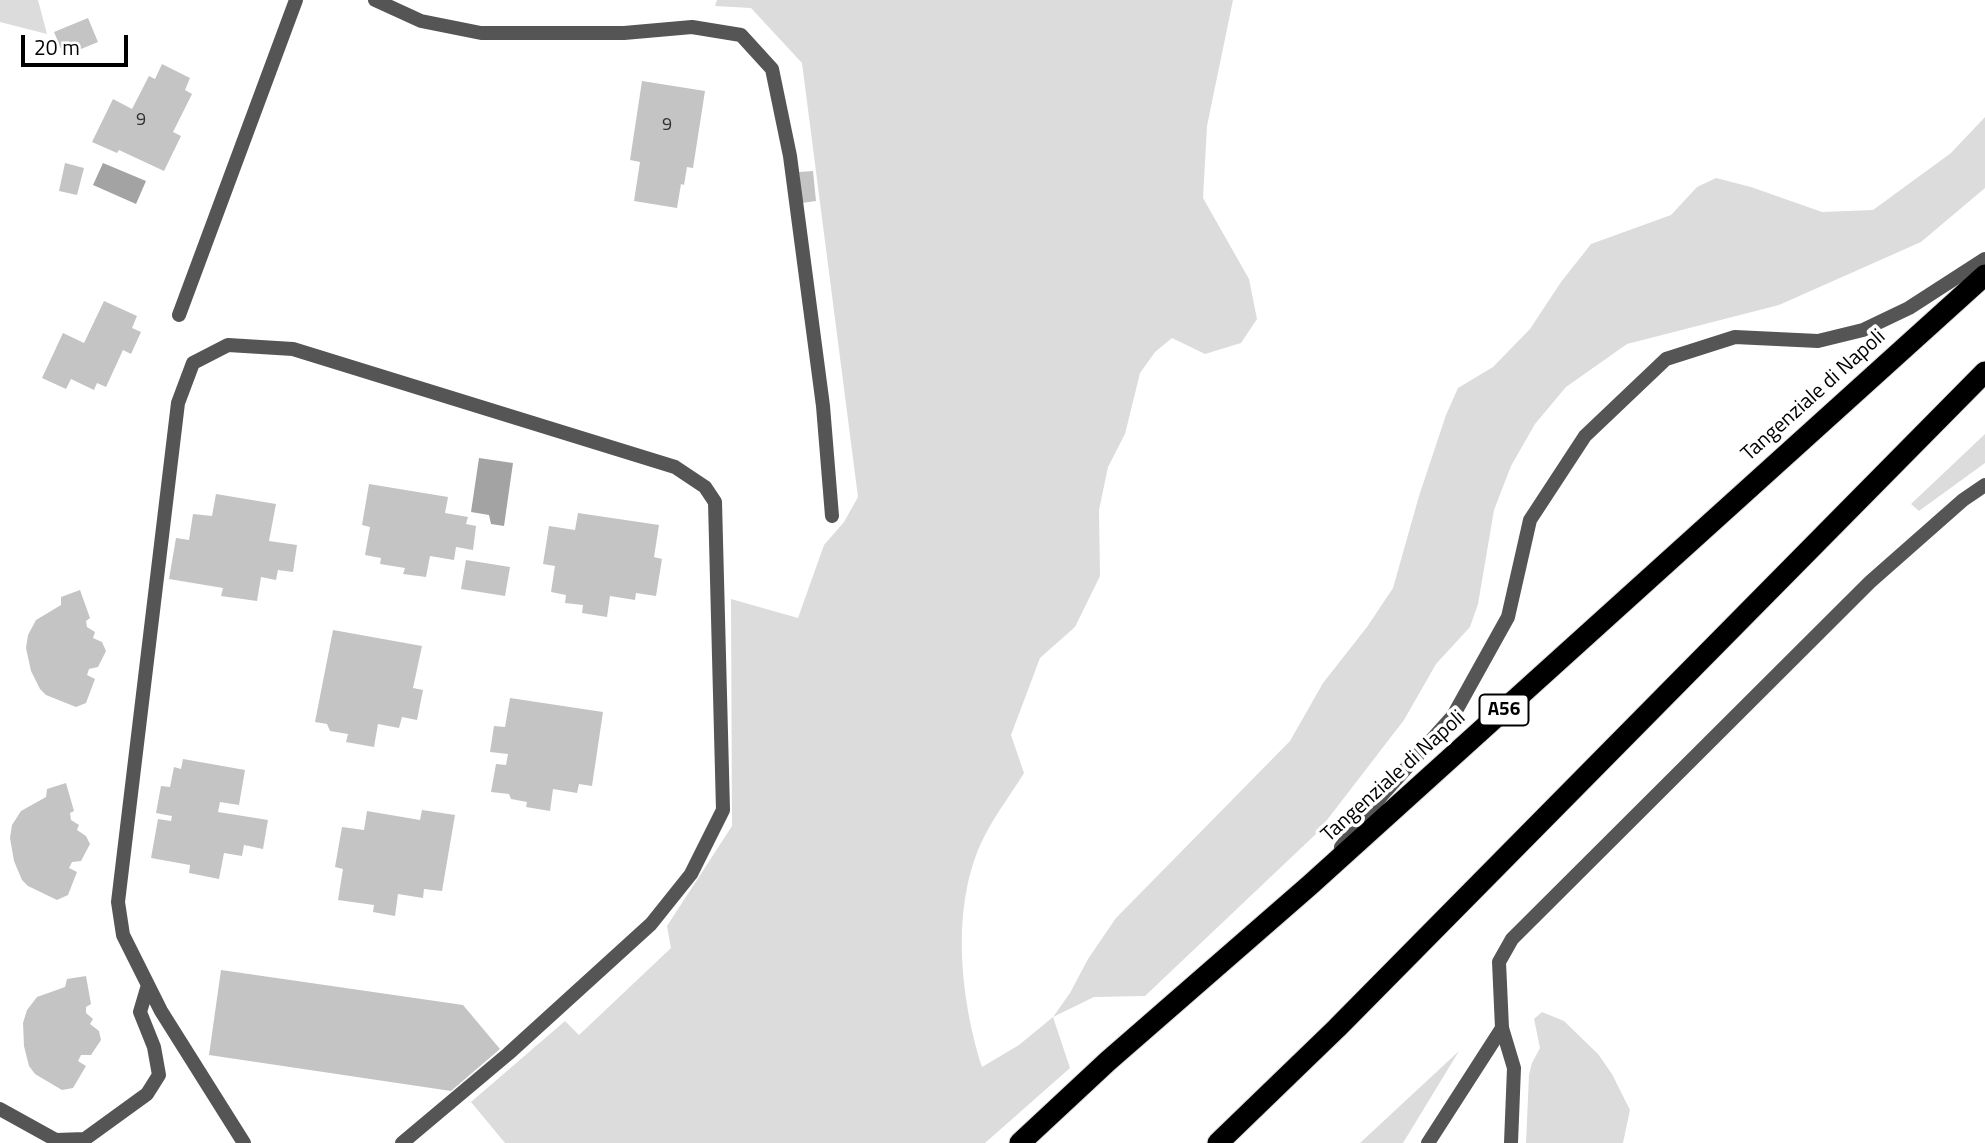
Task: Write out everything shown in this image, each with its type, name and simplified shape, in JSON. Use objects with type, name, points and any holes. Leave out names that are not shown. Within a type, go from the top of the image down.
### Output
[{"type":"highway","name":"Tangenziale di Napoli","points":[[1020,1143],[1108,1061],[1310,886],[1985,275]]},
{"type":"highway","points":[[1218,1143],[1337,1028],[1985,372]]},
{"type":"street","points":[[179,316],[296,0]]},
{"type":"street","points":[[376,0],[421,21],[481,33],[624,33],[692,27],[741,35],[772,69],[790,156],[823,406],[832,516]]},
{"type":"street","points":[[1310,886],[1382,794],[1453,716],[1507,617],[1530,520],[1585,436],[1666,359],[1735,337],[1818,341],[1863,330],[1909,308],[1985,259]]},
{"type":"street","points":[[244,1143],[161,1011],[123,936],[118,902],[178,403],[193,363],[228,345],[293,349],[675,467],[705,487],[715,502],[723,810],[691,874],[652,925],[508,1054],[402,1143]]},
{"type":"street","points":[[1511,1143],[1514,1069],[1502,1028],[1499,962],[1512,939],[1870,582],[1963,500],[1985,485]]},
{"type":"street","points":[[0,1110],[56,1140],[85,1139],[147,1094],[159,1074],[154,1047],[140,1012],[148,985]]},
{"type":"street","points":[[1427,1143],[1502,1028]]},
{"type":"shaded area","points":[[0,0],[38,0],[47,34],[0,22]]},
{"type":"shaded area","points":[[717,0],[1233,0],[1207,126],[1203,198],[1249,279],[1257,319],[1241,343],[1205,354],[1172,338],[1155,352],[1140,373],[1125,434],[1108,467],[1099,510],[1100,576],[1075,627],[1040,658],[1011,735],[1024,773],[984,837],[973,863],[966,891],[962,951],[968,1011],[982,1067],[1019,1045],[1053,1017],[1070,1068],[985,1143],[505,1143],[471,1102],[565,1021],[579,1035],[671,948],[667,926],[732,826],[731,599],[798,618],[824,545],[844,522],[858,497],[802,63],[751,8],[715,6]]},
{"type":"shaded area","points":[[1985,117],[1985,188],[1921,242],[1779,305],[1627,344],[1566,387],[1535,424],[1511,466],[1494,510],[1478,604],[1470,627],[1436,664],[1404,720],[1317,833],[1145,996],[1094,997],[1053,1017],[1116,918],[1290,741],[1323,683],[1367,627],[1393,588],[1419,496],[1446,415],[1458,388],[1493,367],[1530,329],[1561,282],[1591,244],[1671,215],[1697,187],[1716,178],[1751,187],[1822,212],[1873,210],[1951,153]]},
{"type":"shaded area","points":[[103,163],[146,181],[136,204],[93,185]]},
{"type":"shaded area","points":[[1985,434],[1985,463],[1919,511],[1911,504]]},
{"type":"shaded area","points":[[479,458],[513,463],[504,526],[491,524],[489,515],[471,512]]},
{"type":"shaded area","points":[[1542,1012],[1564,1021],[1598,1054],[1612,1074],[1630,1110],[1623,1143],[1526,1143],[1529,1075],[1540,1048],[1534,1019]]},
{"type":"shaded area","points":[[1459,1051],[1403,1143],[1360,1143]]},
{"type":"building","points":[[88,18],[98,42],[64,56],[54,32]]},
{"type":"building","points":[[162,64],[190,78],[185,90],[192,94],[173,132],[181,136],[164,171],[119,150],[117,153],[92,142],[113,99],[132,109],[149,76],[155,79]]},
{"type":"building","points":[[642,81],[705,91],[693,168],[687,167],[677,208],[634,201],[640,162],[630,160]]},
{"type":"building","points":[[65,163],[84,168],[77,195],[59,191]]},
{"type":"building","points":[[813,171],[816,201],[802,203],[799,172]]},
{"type":"building","points":[[104,301],[137,316],[132,328],[141,332],[131,354],[123,350],[106,387],[97,383],[94,390],[71,379],[66,389],[42,378],[63,333],[84,343]]},
{"type":"building","points":[[369,484],[448,497],[445,513],[468,517],[466,524],[476,526],[473,550],[456,547],[454,560],[430,556],[426,577],[403,574],[405,568],[380,564],[381,558],[365,555],[370,527],[362,525]]},
{"type":"building","points":[[216,494],[276,504],[269,541],[297,545],[293,572],[278,570],[276,580],[261,577],[257,601],[221,596],[223,588],[169,579],[176,538],[189,540],[193,514],[212,516]]},
{"type":"building","points":[[578,513],[659,525],[654,557],[662,559],[656,596],[636,593],[635,600],[610,596],[607,617],[582,613],[583,605],[565,603],[566,595],[551,592],[555,566],[543,564],[549,526],[575,530]]},
{"type":"building","points":[[466,560],[510,567],[505,596],[461,589]]},
{"type":"building","points":[[80,590],[90,618],[86,621],[87,627],[95,632],[93,638],[102,642],[106,651],[98,667],[89,669],[87,675],[95,679],[86,703],[76,707],[46,695],[40,689],[31,671],[26,648],[28,635],[36,620],[61,605],[61,597]]},
{"type":"building","points":[[333,630],[422,646],[413,688],[423,690],[417,720],[402,717],[399,728],[378,724],[374,747],[346,742],[348,734],[330,731],[327,724],[315,722]]},
{"type":"building","points":[[510,698],[603,712],[592,786],[579,784],[577,793],[553,789],[550,811],[526,807],[527,802],[511,799],[509,794],[491,792],[496,764],[506,765],[508,754],[490,752],[494,726],[505,727]]},
{"type":"building","points":[[183,759],[245,770],[239,805],[220,802],[218,812],[268,820],[263,849],[244,845],[242,856],[224,853],[219,879],[189,873],[190,865],[151,858],[158,819],[171,821],[172,816],[156,813],[161,786],[170,787],[174,767],[181,769]]},
{"type":"building","points":[[66,783],[74,811],[70,813],[71,820],[79,825],[77,830],[86,836],[90,844],[81,861],[72,862],[69,868],[77,872],[68,895],[57,900],[28,886],[22,880],[14,861],[10,838],[12,825],[21,811],[46,797],[47,789]]},
{"type":"building","points":[[422,810],[455,815],[442,891],[424,889],[423,898],[398,894],[395,916],[373,912],[374,905],[338,900],[343,869],[335,867],[342,827],[364,830],[367,811],[420,820]]},
{"type":"building","points":[[221,970],[463,1005],[500,1049],[451,1091],[209,1055]]},
{"type":"building","points":[[86,976],[91,1004],[86,1007],[86,1013],[93,1019],[90,1024],[99,1031],[101,1040],[91,1055],[81,1055],[78,1061],[86,1066],[73,1088],[62,1090],[35,1074],[29,1066],[24,1046],[23,1023],[27,1010],[37,997],[65,987],[67,979]]}]
